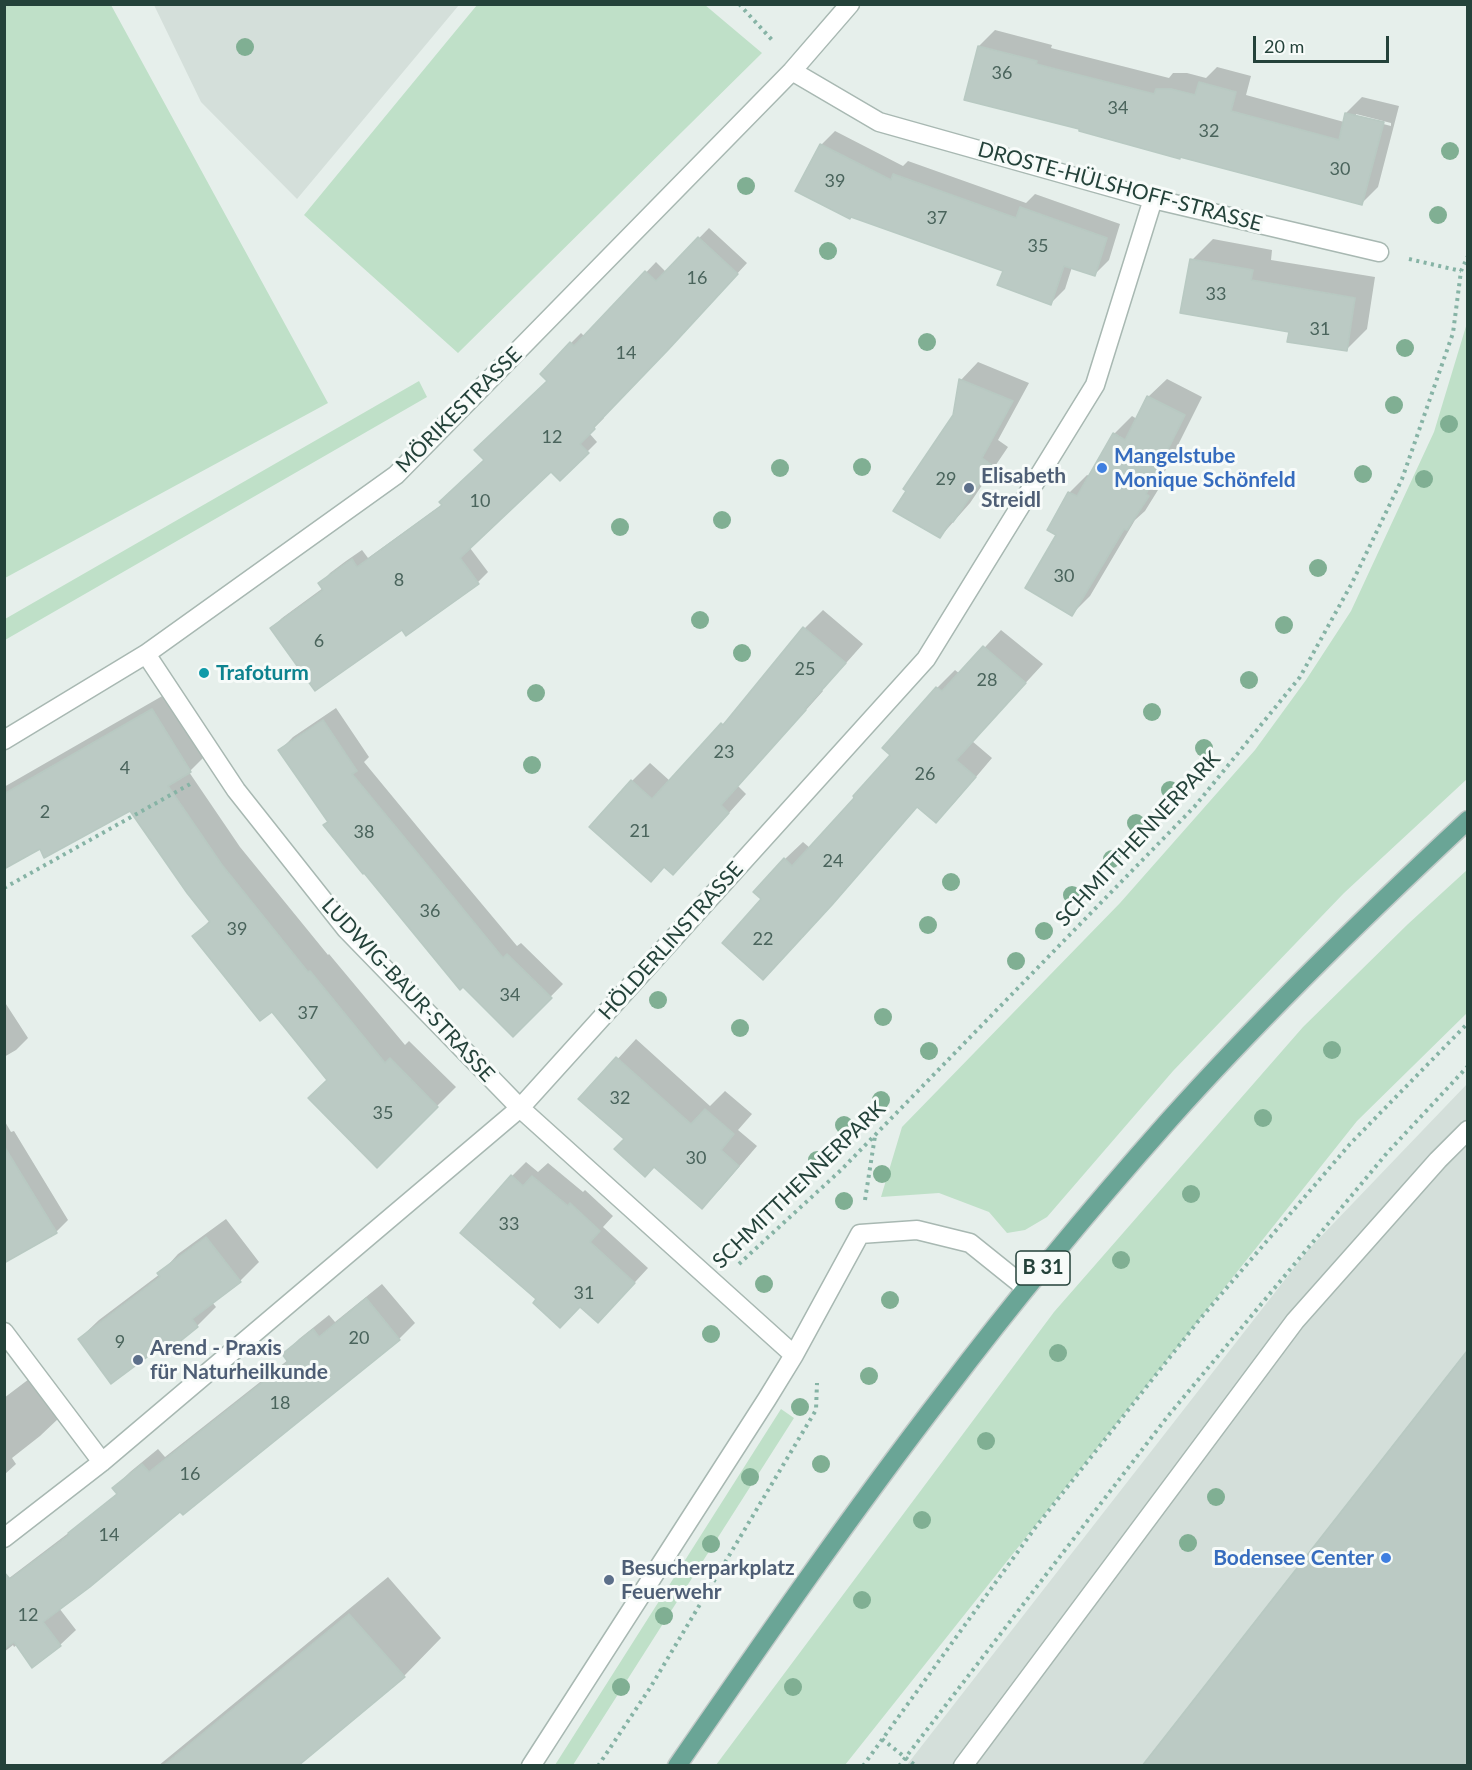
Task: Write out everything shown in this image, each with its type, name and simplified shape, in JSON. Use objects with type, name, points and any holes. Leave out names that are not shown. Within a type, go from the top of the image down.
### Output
[{"type":"main road","name":"B 31","points":[[677,1766],[779,1619],[882,1477],[1026,1288],[1170,1119],[1250,1033],[1360,921],[1467,820]]},
{"type":"street","name":"MÖRIKESTRASSE","points":[[4,740],[146,654],[396,475],[792,71],[850,4]]},
{"type":"street","name":"DROSTE-HÜLSHOFF-STRASSE","points":[[792,71],[879,122],[1152,199],[1379,252]]},
{"type":"street","name":"HÖLDERLINSTRASSE","points":[[4,1538],[102,1462],[520,1108],[926,659],[1095,385],[1152,199]]},
{"type":"street","name":"LUDWIG-BAUR-STRASSE","points":[[146,654],[236,789],[345,929],[520,1108],[794,1355]]},
{"type":"street","points":[[963,1766],[1296,1321],[1467,1130]]},
{"type":"street","points":[[531,1766],[761,1409],[794,1355],[860,1234],[917,1230],[970,1243],[1026,1288]]},
{"type":"street","points":[[4,1332],[102,1462]]},
{"type":"path","points":[[739,4],[776,44],[792,71]]},
{"type":"path","points":[[1379,252],[1461,271]]},
{"type":"path","name":"SCHMITTHENNERPARK","points":[[717,1284],[841,1170],[1195,806],[1300,677],[1352,583],[1402,479],[1453,333],[1461,271],[1467,256]]},
{"type":"path","points":[[4,888],[221,767]]},
{"type":"path","points":[[863,1766],[1035,1528],[1200,1319],[1350,1144],[1467,1023]]},
{"type":"path","points":[[899,1766],[1168,1416],[1387,1153],[1467,1066]]},
{"type":"path","points":[[860,1234],[875,1135]]},
{"type":"path","points":[[598,1766],[650,1688],[816,1410],[817,1378],[794,1355]]},
{"type":"path","points":[[882,1739],[916,1766]]},
{"type":"shaded area","points":[[154,5],[459,5],[297,199],[201,102]]},
{"type":"shaded area","points":[[1467,1084],[1467,1765],[906,1766],[1308,1250]]},
{"type":"green space","points":[[5,4],[111,5],[328,403],[5,578]]},
{"type":"green space","points":[[477,5],[705,5],[762,53],[458,353],[304,215]]},
{"type":"green space","points":[[1467,323],[1467,779],[1344,893],[1173,1071],[1047,1217],[1025,1230],[1007,1233],[989,1212],[939,1193],[881,1197],[902,1127],[1120,903],[1255,750],[1306,680],[1351,611],[1434,432]]},
{"type":"green space","points":[[419,381],[427,397],[5,640],[5,619]]},
{"type":"green space","points":[[1467,870],[1467,1013],[1357,1121],[845,1765],[716,1765],[1054,1312],[1303,1027]]},
{"type":"green space","points":[[781,1409],[794,1418],[573,1765],[555,1765]]},
{"type":"building","points":[[978,46],[1037,61],[1036,64],[1154,94],[1156,89],[1171,89],[1195,95],[1199,82],[1236,92],[1231,111],[1339,140],[1345,113],[1384,122],[1362,205],[1180,157],[1180,159],[1079,131],[1079,129],[964,100]]},
{"type":"building","points":[[820,144],[891,180],[893,174],[1016,218],[1020,207],[1107,238],[1095,276],[1064,266],[1051,305],[997,285],[1003,271],[851,217],[850,219],[795,191]]},
{"type":"building","points":[[698,237],[738,274],[594,427],[595,429],[580,444],[589,453],[560,481],[551,472],[460,558],[479,584],[406,636],[402,630],[315,691],[270,628],[323,590],[318,583],[352,559],[357,567],[442,505],[439,502],[484,460],[474,450],[547,381],[540,374],[570,342],[574,346],[645,271],[656,281]]},
{"type":"building","points":[[1190,259],[1253,270],[1251,280],[1355,298],[1347,351],[1287,342],[1289,332],[1180,313]]},
{"type":"building","points":[[959,379],[1013,401],[982,458],[992,465],[940,538],[893,511],[906,491],[903,489],[953,415]]},
{"type":"building","points":[[1147,396],[1185,415],[1146,494],[1149,496],[1127,530],[1124,529],[1072,616],[1025,588],[1056,535],[1047,530],[1068,492],[1077,496],[1113,433],[1125,440]]},
{"type":"building","points":[[803,627],[846,663],[721,805],[729,813],[673,875],[664,867],[651,882],[589,827],[631,780],[652,799],[721,723],[723,725]]},
{"type":"building","points":[[983,646],[1026,683],[956,760],[976,777],[936,823],[917,807],[763,980],[722,943],[761,899],[753,892],[784,858],[792,866],[890,755],[882,748],[936,687],[942,691]]},
{"type":"building","points":[[152,709],[191,772],[168,786],[222,865],[385,1063],[390,1058],[438,1107],[377,1168],[308,1098],[327,1080],[272,1012],[260,1021],[192,936],[210,922],[130,811],[44,858],[40,849],[4,869],[4,794]]},
{"type":"building","points":[[323,720],[357,771],[352,774],[503,958],[507,954],[552,998],[513,1037],[463,987],[460,990],[363,874],[323,825],[328,822],[278,750]]},
{"type":"building","points":[[616,1057],[691,1124],[705,1109],[734,1134],[721,1150],[739,1166],[702,1209],[654,1167],[645,1177],[614,1149],[624,1139],[578,1099]]},
{"type":"building","points":[[4,1146],[57,1233],[4,1263]]},
{"type":"building","points":[[511,1175],[523,1186],[532,1176],[568,1206],[570,1203],[600,1231],[590,1242],[635,1283],[598,1323],[580,1307],[560,1328],[533,1303],[536,1299],[460,1233]]},
{"type":"building","points":[[206,1237],[241,1282],[192,1319],[198,1327],[167,1352],[162,1346],[111,1384],[78,1339],[160,1277],[157,1273]]},
{"type":"building","points":[[366,1298],[400,1340],[183,1515],[180,1512],[90,1587],[43,1622],[61,1646],[32,1668],[14,1642],[4,1649],[4,1572],[10,1579],[69,1535],[68,1533],[117,1494],[112,1488],[142,1464],[149,1472],[288,1362],[282,1354],[313,1329],[319,1337]]},
{"type":"building","name":"Bodensee Center","points":[[1467,1351],[1467,1766],[1142,1766]]},
{"type":"building","points":[[349,1614],[405,1677],[298,1766],[163,1766]]},
{"type":"place","name":"Mangelstube Monique Schönfeld","points":[[1102,468]]},
{"type":"place","name":"Elisabeth Streidl","points":[[969,488]]},
{"type":"place","name":"Trafoturm","points":[[204,673]]},
{"type":"place","name":"Arend - Praxis für Naturheilkunde","points":[[138,1360]]},
{"type":"place","name":"Bodensee Center","points":[[1386,1558]]},
{"type":"place","name":"Besucherparkplatz Feuerwehr","points":[[609,1580]]}]
